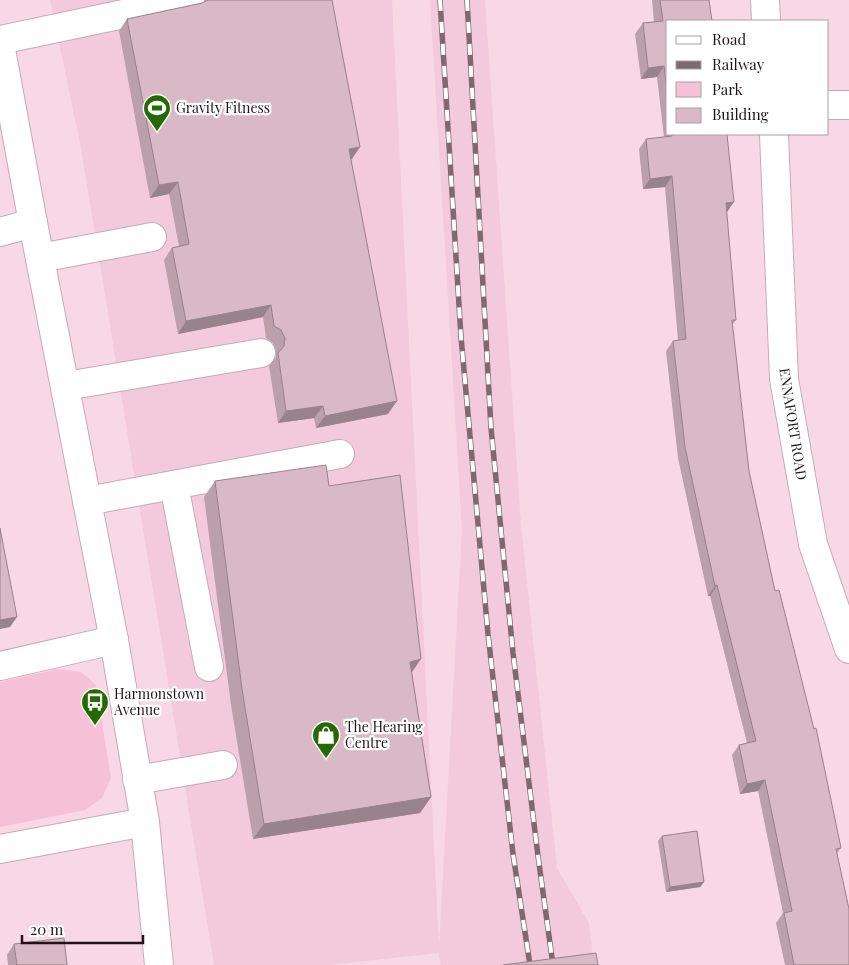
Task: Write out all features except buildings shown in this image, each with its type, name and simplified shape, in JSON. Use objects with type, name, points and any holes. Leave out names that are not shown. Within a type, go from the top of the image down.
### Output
[{"type":"street","points":[[159,965],[144,822],[114,640],[0,42],[190,0]]},
{"type":"street","points":[[765,0],[766,20]]},
{"type":"street","points":[[829,105],[849,105]]},
{"type":"street","name":"ENNAFORT ROAD","points":[[774,135],[784,379],[814,544],[849,648]]},
{"type":"street","points":[[0,232],[33,223]]},
{"type":"street","points":[[40,258],[152,237]]},
{"type":"street","points":[[66,386],[262,353]]},
{"type":"street","points":[[87,501],[340,454]]},
{"type":"street","points":[[174,485],[209,667]]},
{"type":"street","points":[[0,666],[114,640]]},
{"type":"street","points":[[137,780],[223,765]]},
{"type":"street","points":[[0,849],[144,822]]},
{"type":"shaded area","points":[[50,0],[392,0],[439,946],[462,531],[430,0],[485,0],[521,525],[557,868],[589,923],[594,965],[441,965],[438,953],[330,965],[214,965],[81,148]]},
{"type":"green space","points":[[58,669],[81,672],[96,685],[111,778],[102,798],[85,810],[0,827],[0,682]]},
{"type":"railway","points":[[440,0],[461,337],[488,634],[513,854],[530,965]]},
{"type":"railway","points":[[467,0],[491,428],[513,653],[553,965]]},
{"type":"place","name":"Gravity Fitness","points":[[157,132]]},
{"type":"place","name":"Harmonstown Avenue","points":[[95,726]]},
{"type":"place","name":"The Hearing Centre","points":[[326,759]]}]
